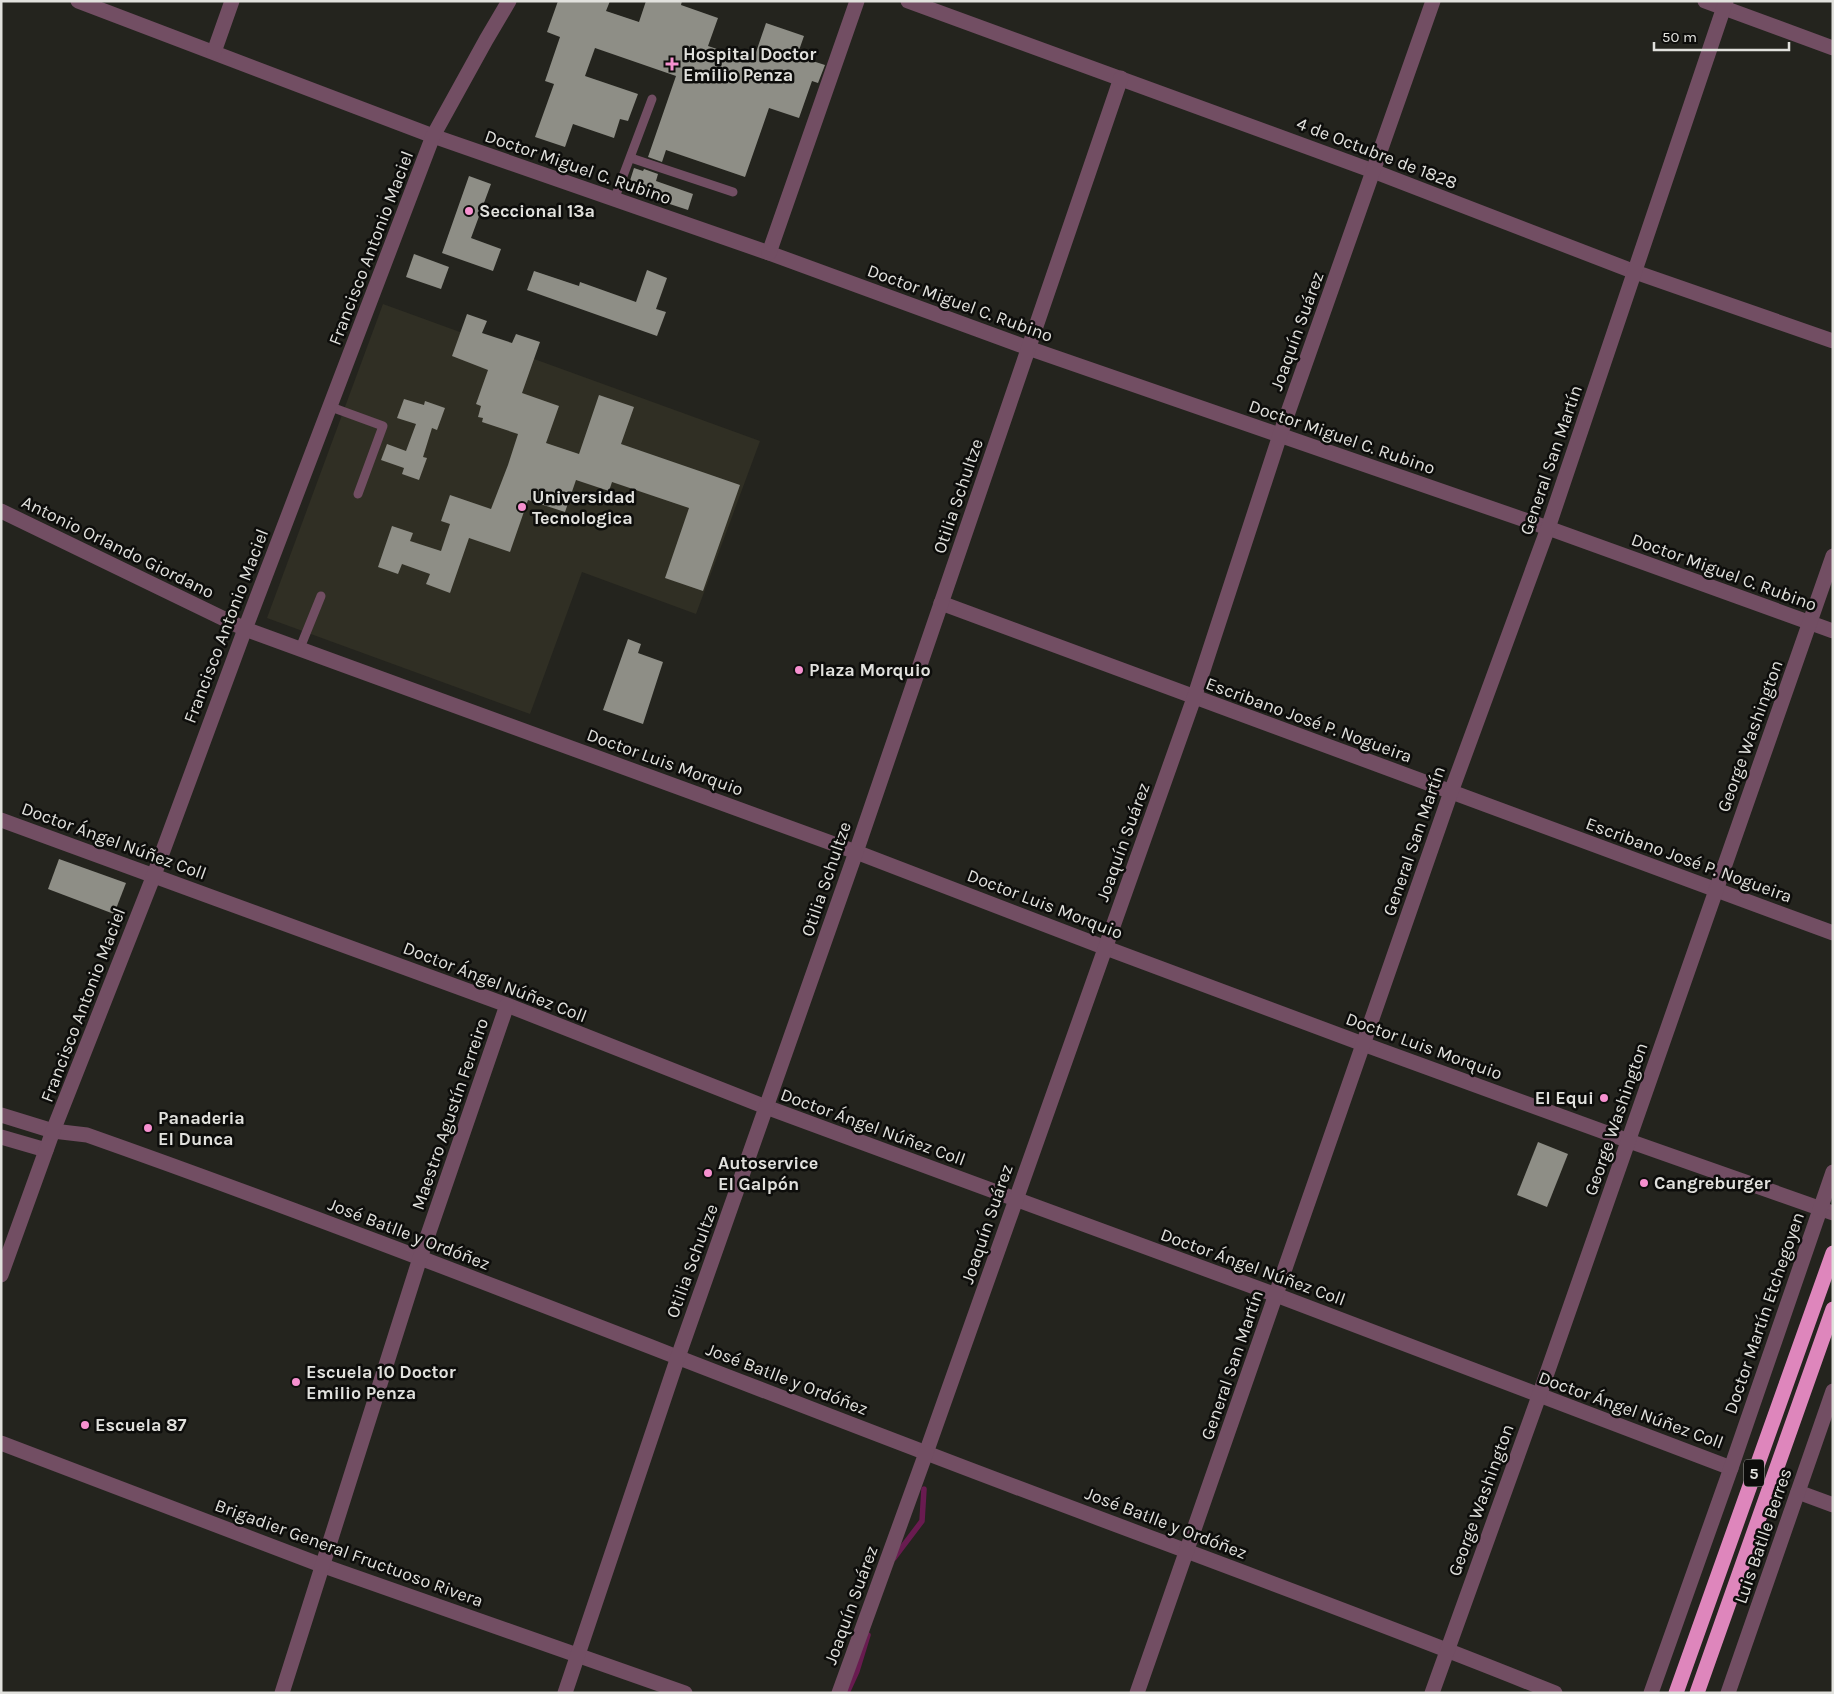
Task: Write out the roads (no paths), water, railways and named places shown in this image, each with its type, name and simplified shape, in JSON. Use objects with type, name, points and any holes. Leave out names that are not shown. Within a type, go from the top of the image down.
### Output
[{"type":"highway","name":"5","points":[[1676,1693],[1833,1253]]},
{"type":"highway","name":"5","points":[[1697,1693],[1833,1309]]},
{"type":"street","name":"Doctor Miguel C. Rubino","points":[[78,1],[433,136],[769,253],[1028,348],[1548,528],[1833,631]]},
{"type":"street","points":[[214,52],[232,1]]},
{"type":"street","name":"Francisco Antonio Maciel","points":[[1,1275],[53,1131],[154,875],[245,628],[433,136],[509,1]]},
{"type":"street","points":[[769,253],[857,1]]},
{"type":"street","name":"4 de Octubre de 1828","points":[[908,1],[1374,171],[1635,272],[1833,341]]},
{"type":"street","name":"Joaquín Suárez","points":[[839,1693],[1194,698],[1280,435],[1433,1]]},
{"type":"street","points":[[1705,1],[1724,5],[1833,48]]},
{"type":"street","name":"General San Martín","points":[[1137,1693],[1451,792],[1548,528],[1724,5]]},
{"type":"street","name":"Otilia Schultze","points":[[565,1693],[678,1357],[856,852],[1121,78]]},
{"type":"street","name":"Antonio Orlando Giordano","points":[[1,511],[245,628]]},
{"type":"street","name":"George Washington","points":[[1432,1693],[1629,1141],[1833,556]]},
{"type":"street","name":"Escribano José P. Nogueira","points":[[941,603],[1194,698],[1833,932]]},
{"type":"street","name":"Doctor Luis Morquio","points":[[245,628],[856,852],[1363,1044],[1826,1211]]},
{"type":"street","name":"Doctor Ángel Núñez Coll","points":[[1,820],[507,1005],[766,1107],[1276,1295],[1731,1468]]},
{"type":"street","name":"Maestro Agustín Ferreiro","points":[[282,1693],[420,1258],[507,1005]]},
{"type":"street","name":"José Batlle y Ordóñez","points":[[1,1115],[53,1131],[88,1135],[420,1258],[926,1453],[1448,1649],[1555,1693]]},
{"type":"street","points":[[1,1137],[46,1150]]},
{"type":"street","name":"Doctor Martín Etchegoyen","points":[[1651,1693],[1731,1468],[1826,1211],[1833,1172]]},
{"type":"street","name":"Luis Batlle Berres","points":[[1728,1693],[1833,1391]]},
{"type":"street","name":"Brigadier General Fructuoso Rivera","points":[[1,1444],[322,1565],[685,1693]]},
{"type":"street","points":[[1798,1492],[1833,1505]]},
{"type":"lane","points":[[614,200],[652,99]]},
{"type":"lane","points":[[631,158],[732,192]]},
{"type":"lane","points":[[331,407],[383,426],[358,494]]},
{"type":"lane","points":[[300,648],[321,596]]},
{"type":"waterway","points":[[894,1558],[922,1521],[924,1489]]},
{"type":"waterway","points":[[847,1693],[857,1671],[868,1635]]},
{"type":"place","name":"Hospital Doctor Emilio Penza","points":[[672,64]]},
{"type":"place","name":"Seccional 13a","points":[[469,211]]},
{"type":"place","name":"Universidad Tecnologica","points":[[522,507]]},
{"type":"place","name":"Plaza Morquio","points":[[799,670]]},
{"type":"place","name":"El Equi","points":[[1604,1098]]},
{"type":"place","name":"Panaderia El Dunca","points":[[148,1128]]},
{"type":"place","name":"Autoservice El Galpón","points":[[708,1173]]},
{"type":"place","name":"Cangreburger","points":[[1644,1183]]},
{"type":"place","name":"Escuela 10 Doctor Emilio Penza","points":[[296,1382]]},
{"type":"place","name":"Escuela 87","points":[[85,1425]]}]
